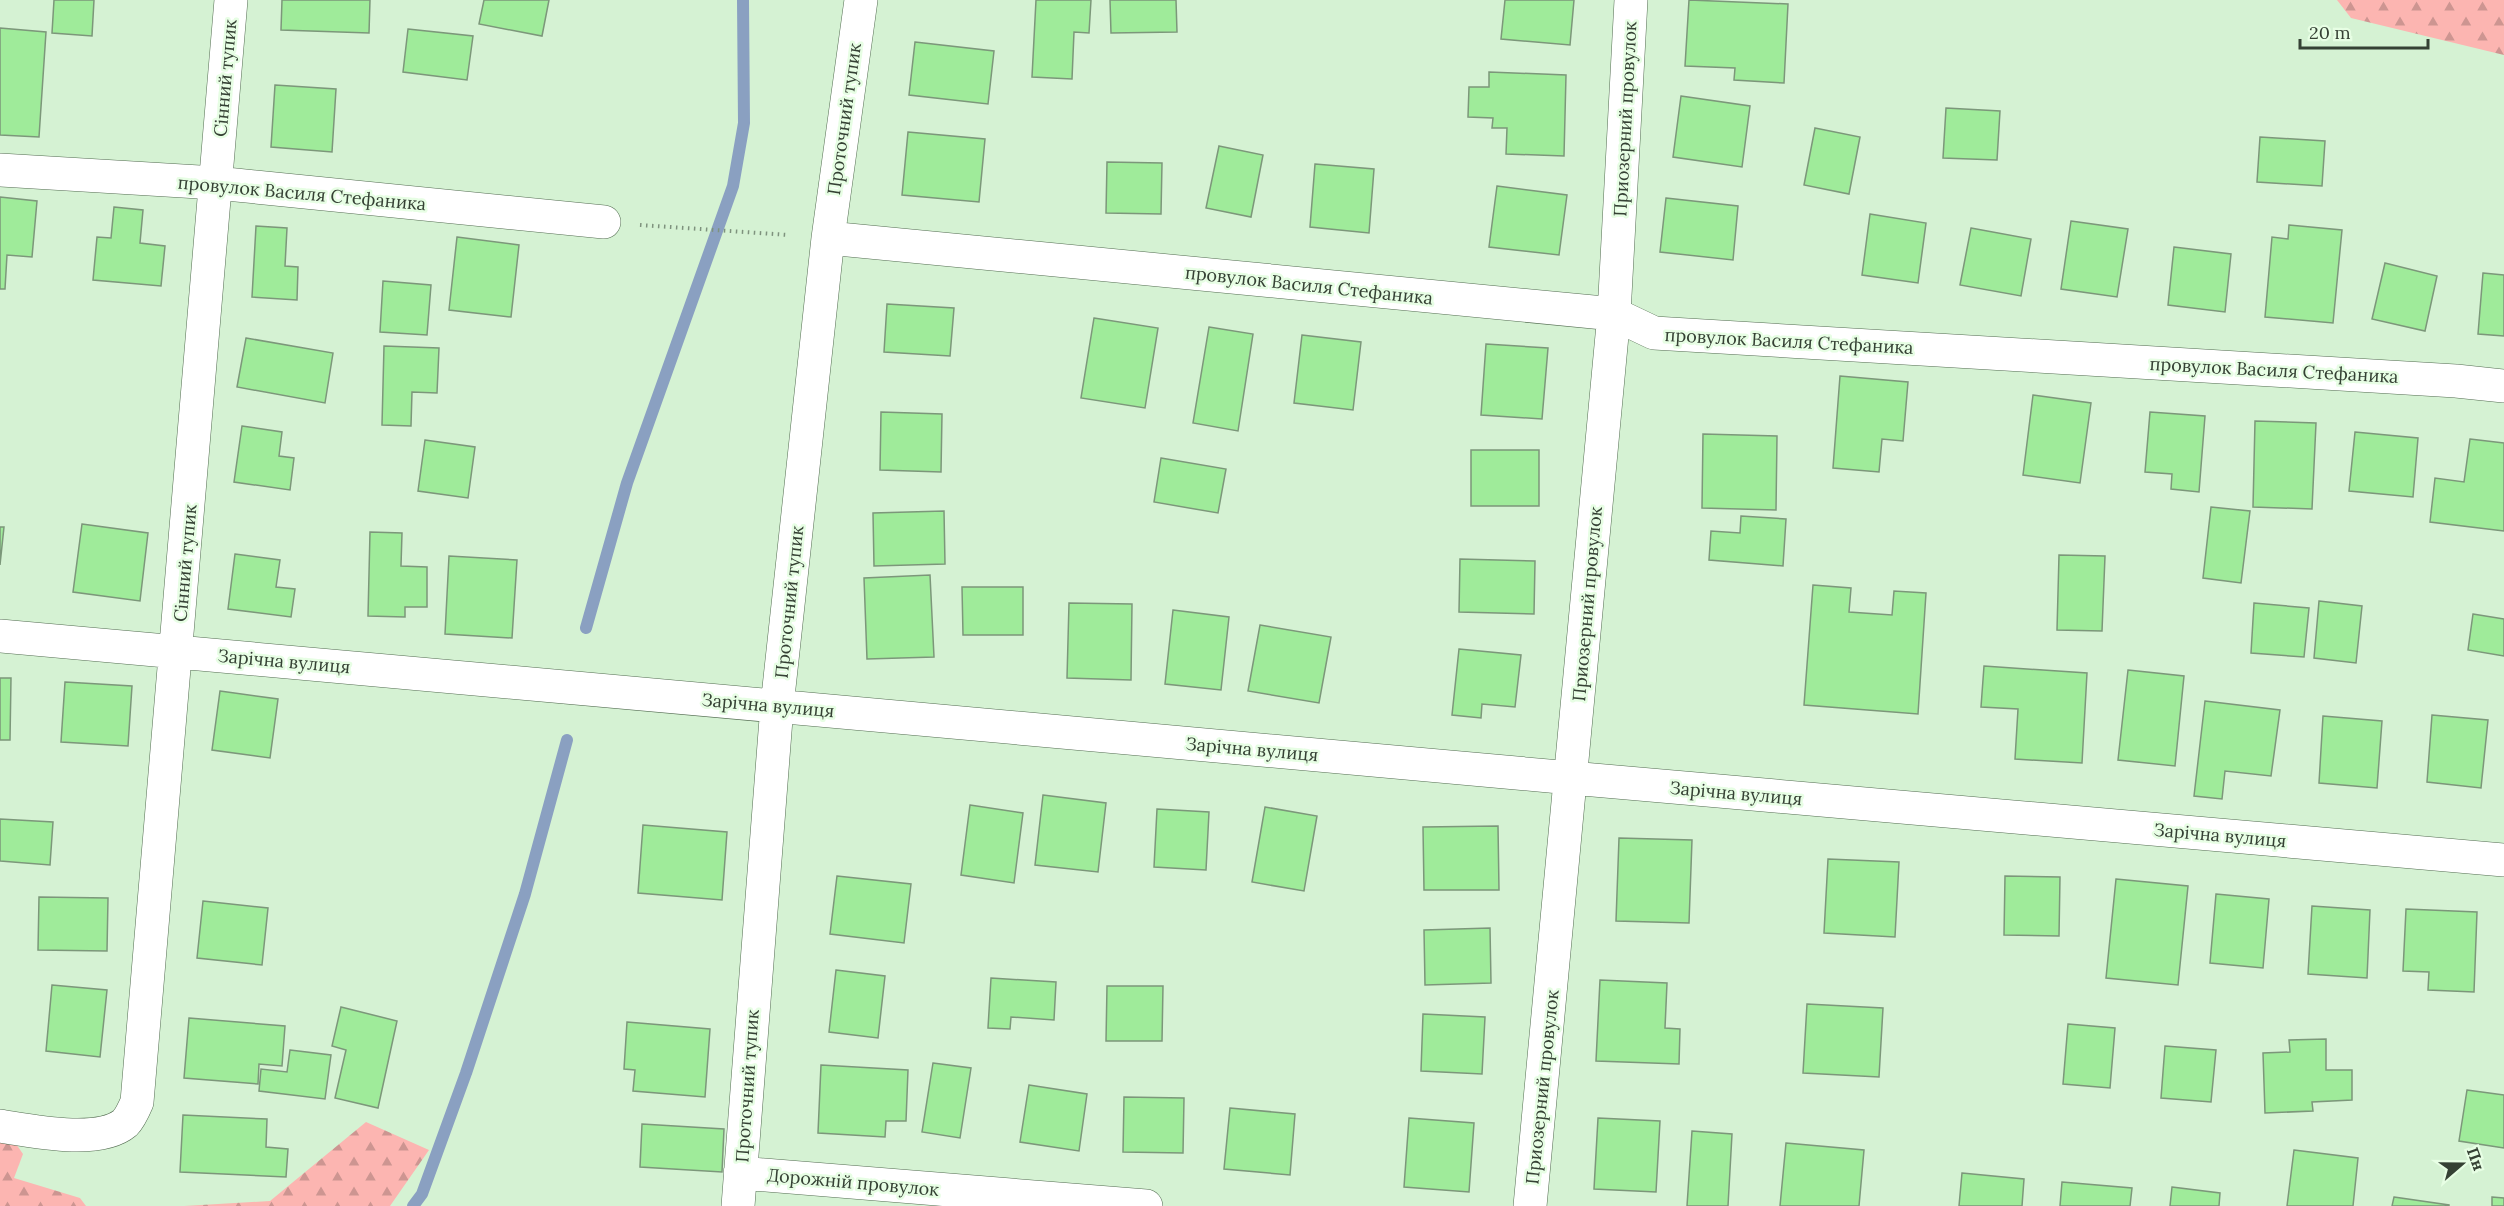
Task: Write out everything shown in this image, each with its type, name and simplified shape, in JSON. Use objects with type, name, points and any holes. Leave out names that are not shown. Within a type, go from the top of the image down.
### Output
[{"type":"street","name":"Сінний тупик","points":[[0,1126],[39,1132],[102,1135],[126,1122],[137,1102],[231,0]]},
{"type":"street","name":"Проточний тупик","points":[[738,1206],[777,706],[828,238],[861,0]]},
{"type":"street","name":"Приозерний провулок","points":[[1530,1206],[1614,314],[1631,0]]},
{"type":"street","name":"провулок Василя Стефаника","points":[[0,170],[216,183],[604,222]]},
{"type":"street","name":"провулок Василя Стефаника","points":[[828,238],[1614,314],[1654,333],[2444,380],[2504,386]]},
{"type":"street","name":"Зарічна вулиця","points":[[0,636],[2504,860]]},
{"type":"street","name":"Дорожній провулок","points":[[740,1173],[1146,1206]]},
{"type":"path","points":[[604,222],[828,238]]},
{"type":"green space","points":[[2337,0],[2504,0],[2504,55],[2351,18]]},
{"type":"green space","points":[[366,1122],[429,1150],[390,1206],[184,1206],[270,1201]]},
{"type":"green space","points":[[0,1137],[14,1141],[23,1154],[14,1178],[80,1198],[86,1206],[0,1206]]},
{"type":"building","points":[[54,0],[94,0],[92,36],[52,33]]},
{"type":"building","points":[[282,0],[370,0],[369,33],[281,30]]},
{"type":"building","points":[[484,0],[549,0],[542,36],[479,24]]},
{"type":"building","points":[[1036,0],[1091,0],[1089,33],[1074,32],[1072,79],[1032,77]]},
{"type":"building","points":[[1110,0],[1176,0],[1177,32],[1111,33]]},
{"type":"building","points":[[1505,0],[1574,0],[1570,45],[1501,39]]},
{"type":"building","points":[[1689,0],[1788,4],[1784,83],[1734,80],[1735,68],[1685,66]]},
{"type":"building","points":[[0,28],[46,32],[39,137],[0,135]]},
{"type":"building","points":[[408,29],[473,36],[467,80],[403,72]]},
{"type":"building","points":[[915,42],[994,51],[988,104],[909,95]]},
{"type":"building","points":[[1489,72],[1566,75],[1564,156],[1506,154],[1507,128],[1492,128],[1493,118],[1468,117],[1469,87],[1489,87]]},
{"type":"building","points":[[275,85],[336,89],[332,152],[271,147]]},
{"type":"building","points":[[1681,96],[1750,106],[1742,167],[1673,157]]},
{"type":"building","points":[[1946,108],[2000,111],[1997,160],[1943,158]]},
{"type":"building","points":[[1815,128],[1860,137],[1849,194],[1804,185]]},
{"type":"building","points":[[908,132],[985,139],[979,202],[902,195]]},
{"type":"building","points":[[2260,137],[2325,141],[2322,186],[2257,182]]},
{"type":"building","points":[[1219,146],[1263,155],[1251,217],[1206,208]]},
{"type":"building","points":[[1107,162],[1162,163],[1161,214],[1106,213]]},
{"type":"building","points":[[1315,164],[1374,169],[1369,233],[1310,227]]},
{"type":"building","points":[[1497,186],[1567,195],[1559,255],[1489,247]]},
{"type":"building","points":[[0,197],[37,201],[32,257],[7,255],[5,289],[0,289]]},
{"type":"building","points":[[1666,198],[1738,206],[1733,260],[1660,252]]},
{"type":"building","points":[[114,207],[143,210],[140,243],[165,246],[161,286],[93,280],[97,237],[111,238]]},
{"type":"building","points":[[1870,214],[1926,223],[1918,283],[1862,275]]},
{"type":"building","points":[[2071,221],[2128,229],[2117,297],[2061,289]]},
{"type":"building","points":[[2289,225],[2342,230],[2333,323],[2265,317],[2272,237],[2288,239]]},
{"type":"building","points":[[256,226],[287,228],[285,266],[298,267],[297,300],[252,297]]},
{"type":"building","points":[[1971,228],[2031,239],[2021,296],[1960,285]]},
{"type":"building","points":[[457,237],[519,245],[511,317],[449,310]]},
{"type":"building","points":[[2174,247],[2231,254],[2225,312],[2168,305]]},
{"type":"building","points":[[2385,263],[2437,276],[2425,331],[2372,319]]},
{"type":"building","points":[[2483,273],[2504,275],[2504,336],[2478,334]]},
{"type":"building","points":[[383,281],[431,285],[427,335],[380,332]]},
{"type":"building","points":[[887,304],[954,308],[950,356],[884,352]]},
{"type":"building","points":[[1094,318],[1158,328],[1145,408],[1081,398]]},
{"type":"building","points":[[1209,327],[1253,334],[1238,431],[1193,423]]},
{"type":"building","points":[[1302,335],[1361,342],[1353,410],[1294,403]]},
{"type":"building","points":[[246,338],[333,353],[325,403],[237,387]]},
{"type":"building","points":[[1486,344],[1548,348],[1542,419],[1481,415]]},
{"type":"building","points":[[384,346],[439,348],[437,393],[412,392],[411,426],[382,425]]},
{"type":"building","points":[[1840,376],[1908,382],[1903,441],[1882,439],[1879,472],[1833,468]]},
{"type":"building","points":[[2033,395],[2091,403],[2080,483],[2023,475]]},
{"type":"building","points":[[881,412],[942,414],[941,472],[880,470]]},
{"type":"building","points":[[2150,412],[2205,416],[2199,492],[2171,489],[2172,474],[2145,472]]},
{"type":"building","points":[[2255,421],[2316,423],[2312,509],[2253,507]]},
{"type":"building","points":[[242,426],[282,432],[279,456],[294,458],[290,490],[234,482]]},
{"type":"building","points":[[2355,432],[2418,438],[2413,497],[2349,491]]},
{"type":"building","points":[[1703,434],[1777,436],[1776,510],[1702,508]]},
{"type":"building","points":[[2470,439],[2504,443],[2504,531],[2430,522],[2435,478],[2464,482]]},
{"type":"building","points":[[425,440],[475,447],[468,498],[418,491]]},
{"type":"building","points":[[1471,450],[1539,450],[1539,506],[1471,506]]},
{"type":"building","points":[[1161,458],[1226,469],[1218,513],[1154,502]]},
{"type":"building","points":[[2211,507],[2250,511],[2241,583],[2203,578]]},
{"type":"building","points":[[944,511],[945,564],[874,566],[873,513]]},
{"type":"building","points":[[1741,516],[1786,519],[1783,566],[1709,560],[1711,531],[1740,533]]},
{"type":"building","points":[[82,524],[148,533],[140,601],[73,592]]},
{"type":"building","points":[[0,527],[4,527],[0,565]]},
{"type":"building","points":[[370,532],[402,533],[401,566],[427,567],[427,607],[405,607],[405,617],[368,616]]},
{"type":"building","points":[[235,554],[280,560],[276,587],[295,589],[291,617],[228,609]]},
{"type":"building","points":[[2059,555],[2105,556],[2102,631],[2057,630]]},
{"type":"building","points":[[449,556],[517,560],[512,638],[445,634]]},
{"type":"building","points":[[1460,559],[1535,561],[1534,614],[1459,612]]},
{"type":"building","points":[[930,575],[934,657],[867,659],[864,578]]},
{"type":"building","points":[[1813,585],[1851,588],[1849,612],[1892,615],[1894,591],[1926,593],[1918,714],[1804,705]]},
{"type":"building","points":[[962,587],[1023,587],[1023,635],[963,635]]},
{"type":"building","points":[[2319,601],[2362,606],[2356,663],[2314,658]]},
{"type":"building","points":[[1069,603],[1132,604],[1131,680],[1067,678]]},
{"type":"building","points":[[2254,603],[2309,608],[2304,657],[2251,653]]},
{"type":"building","points":[[1173,610],[1229,617],[1221,690],[1165,684]]},
{"type":"building","points":[[2473,614],[2504,619],[2504,656],[2468,650]]},
{"type":"building","points":[[1260,625],[1331,637],[1319,703],[1248,691]]},
{"type":"building","points":[[1459,649],[1521,655],[1515,707],[1482,704],[1481,718],[1452,715]]},
{"type":"building","points":[[1984,666],[2087,673],[2082,763],[2015,759],[2018,709],[1981,707]]},
{"type":"building","points":[[2128,670],[2184,676],[2175,766],[2118,760]]},
{"type":"building","points":[[0,678],[11,678],[10,740],[0,740]]},
{"type":"building","points":[[65,682],[132,686],[128,746],[61,742]]},
{"type":"building","points":[[220,691],[278,699],[270,758],[212,750]]},
{"type":"building","points":[[2205,701],[2280,710],[2271,776],[2225,771],[2222,799],[2194,796]]},
{"type":"building","points":[[2432,715],[2488,720],[2481,788],[2427,782]]},
{"type":"building","points":[[2323,716],[2382,721],[2377,788],[2319,783]]},
{"type":"building","points":[[1043,795],[1106,803],[1098,872],[1035,865]]},
{"type":"building","points":[[970,805],[1023,813],[1014,883],[961,875]]},
{"type":"building","points":[[1265,807],[1317,816],[1304,891],[1252,882]]},
{"type":"building","points":[[1157,809],[1209,812],[1206,870],[1154,867]]},
{"type":"building","points":[[0,819],[53,822],[50,865],[0,861]]},
{"type":"building","points":[[643,825],[727,832],[722,900],[638,893]]},
{"type":"building","points":[[1498,826],[1499,890],[1424,890],[1423,827]]},
{"type":"building","points":[[1619,838],[1692,840],[1689,923],[1616,921]]},
{"type":"building","points":[[1828,859],[1899,862],[1895,937],[1824,933]]},
{"type":"building","points":[[837,876],[911,884],[904,943],[830,934]]},
{"type":"building","points":[[2005,876],[2060,877],[2059,936],[2004,935]]},
{"type":"building","points":[[2116,879],[2188,886],[2178,985],[2106,978]]},
{"type":"building","points":[[2216,894],[2269,899],[2263,968],[2210,963]]},
{"type":"building","points":[[39,897],[108,898],[107,951],[38,950]]},
{"type":"building","points":[[203,901],[268,908],[262,965],[197,958]]},
{"type":"building","points":[[2312,906],[2370,910],[2367,978],[2308,974]]},
{"type":"building","points":[[2406,909],[2477,912],[2474,992],[2428,990],[2429,972],[2403,971]]},
{"type":"building","points":[[1490,928],[1491,983],[1425,985],[1424,930]]},
{"type":"building","points":[[836,970],[885,976],[878,1038],[829,1032]]},
{"type":"building","points":[[991,978],[1056,982],[1054,1020],[1011,1017],[1010,1029],[988,1028]]},
{"type":"building","points":[[1600,980],[1667,983],[1665,1028],[1680,1029],[1679,1064],[1596,1061]]},
{"type":"building","points":[[52,985],[107,990],[100,1057],[46,1051]]},
{"type":"building","points":[[1107,986],[1163,986],[1162,1041],[1106,1041]]},
{"type":"building","points":[[1807,1004],[1883,1008],[1879,1077],[1803,1073]]},
{"type":"building","points":[[341,1007],[397,1021],[378,1108],[335,1098],[346,1050],[332,1046]]},
{"type":"building","points":[[1423,1014],[1485,1017],[1482,1074],[1421,1071]]},
{"type":"building","points":[[189,1018],[285,1026],[282,1066],[259,1064],[258,1084],[184,1078]]},
{"type":"building","points":[[627,1022],[710,1029],[705,1097],[633,1091],[635,1070],[624,1069]]},
{"type":"building","points":[[2068,1024],[2115,1028],[2110,1088],[2063,1084]]},
{"type":"building","points":[[2326,1039],[2326,1070],[2352,1070],[2352,1100],[2312,1102],[2313,1111],[2265,1113],[2263,1053],[2290,1052],[2289,1040]]},
{"type":"building","points":[[2165,1046],[2216,1050],[2211,1102],[2161,1098]]},
{"type":"building","points":[[290,1050],[331,1055],[325,1099],[259,1091],[261,1069],[287,1072]]},
{"type":"building","points":[[933,1063],[971,1068],[960,1138],[922,1132]]},
{"type":"building","points":[[821,1065],[908,1070],[906,1121],[886,1121],[885,1137],[818,1133]]},
{"type":"building","points":[[1029,1085],[1087,1094],[1079,1151],[1020,1142]]},
{"type":"building","points":[[2467,1090],[2504,1095],[2504,1148],[2459,1141]]},
{"type":"building","points":[[1124,1097],[1184,1098],[1183,1153],[1123,1152]]},
{"type":"building","points":[[1230,1108],[1295,1114],[1290,1175],[1224,1169]]},
{"type":"building","points":[[183,1115],[267,1119],[266,1147],[288,1149],[286,1177],[180,1172]]},
{"type":"building","points":[[1409,1118],[1474,1123],[1469,1192],[1404,1187]]},
{"type":"building","points":[[1598,1118],[1660,1121],[1656,1192],[1594,1189]]},
{"type":"building","points":[[642,1124],[724,1129],[722,1172],[640,1167]]},
{"type":"building","points":[[1692,1131],[1732,1134],[1728,1206],[1687,1206]]},
{"type":"building","points":[[1786,1143],[1864,1150],[1859,1206],[1780,1206]]},
{"type":"building","points":[[2294,1150],[2358,1158],[2353,1206],[2287,1206]]},
{"type":"building","points":[[1962,1173],[2024,1179],[2022,1206],[1959,1206]]},
{"type":"building","points":[[2062,1182],[2132,1188],[2130,1206],[2060,1206]]},
{"type":"building","points":[[2172,1187],[2220,1193],[2219,1206],[2170,1206]]},
{"type":"building","points":[[2394,1197],[2449,1205],[2449,1206],[2392,1206]]},
{"type":"building","points":[[2492,1197],[2504,1198],[2504,1206],[2492,1206]]},
{"type":"waterway","points":[[586,628],[627,483],[733,186],[744,123],[743,0]]},
{"type":"waterway","points":[[413,1206],[422,1194],[466,1073],[525,894],[567,740]]}]
